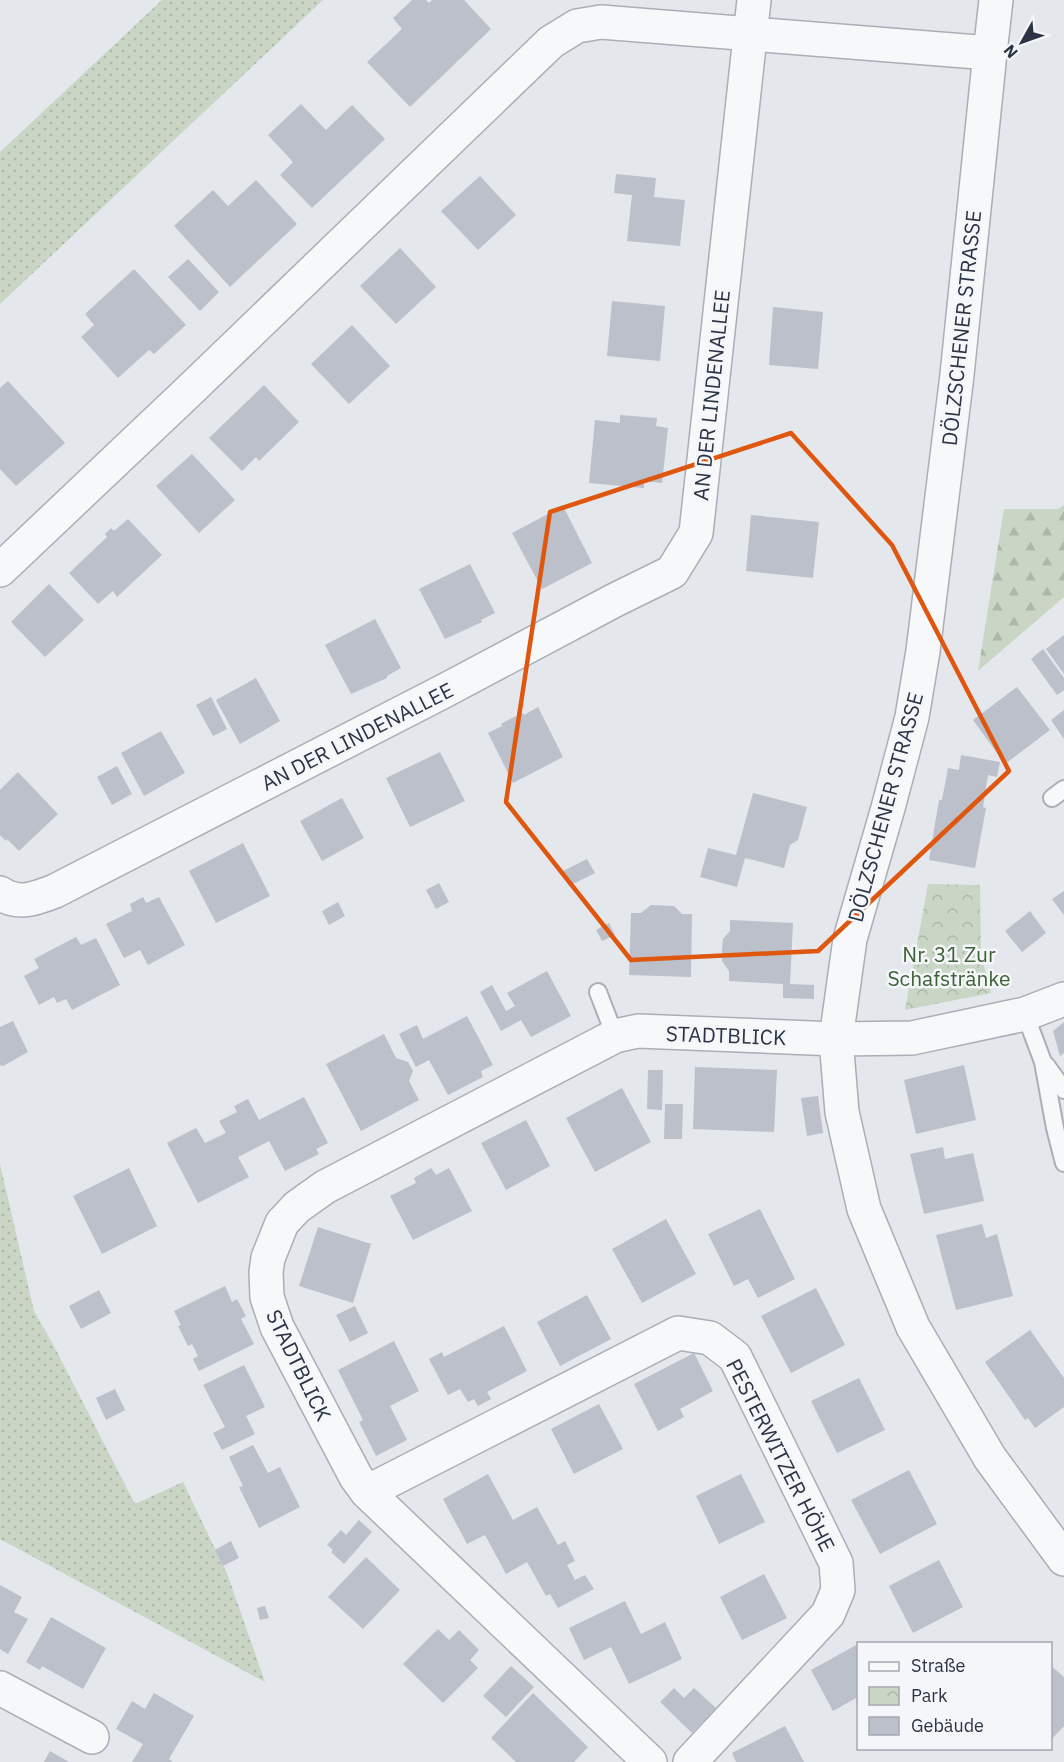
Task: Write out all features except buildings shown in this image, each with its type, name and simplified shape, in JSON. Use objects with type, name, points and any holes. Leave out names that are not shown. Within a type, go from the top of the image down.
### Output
[{"type":"street","name":"AN DER LINDENALLEE","points":[[0,893],[5,897],[31,901],[55,891],[672,572],[696,533],[754,0]]},
{"type":"street","name":"DÖLZSCHENER STRASSE","points":[[996,0],[957,375],[921,661],[909,729],[850,939],[836,1039],[842,1112],[864,1209],[913,1327],[990,1458],[1064,1559]]},
{"type":"street","points":[[0,570],[550,42],[577,26],[601,22],[990,53]]},
{"type":"street","name":"STADTBLICK","points":[[650,1762],[367,1492],[346,1458],[277,1327],[267,1298],[268,1258],[282,1223],[297,1207],[326,1187],[615,1036],[638,1031],[836,1039],[912,1038],[1025,1014],[1064,999]]},
{"type":"street","name":"PESTERWITZER HÖHE","points":[[367,1492],[678,1333],[710,1338],[735,1357],[836,1563],[838,1590],[828,1614],[690,1762]]},
{"type":"street","points":[[0,1688],[92,1737]]},
{"type":"lane","points":[[598,992],[615,1036]]},
{"type":"lane","points":[[1025,1014],[1043,1062],[1064,1163]]},
{"type":"lane","points":[[1043,1062],[1064,1090]]},
{"type":"highlighted area","points":[[791,433],[892,545],[1009,771],[818,951],[631,960],[506,802],[550,512]]},
{"type":"green space","points":[[162,0],[323,0],[0,304],[0,152]]},
{"type":"green space","points":[[1064,505],[1064,597],[978,671],[1004,509],[1058,509]]},
{"type":"green space","name":"Nr. 31 Zur Schafstränke","points":[[928,884],[980,885],[981,955],[991,993],[905,1010]]},
{"type":"green space","points":[[0,1164],[34,1311],[135,1504],[183,1482],[228,1576],[265,1682],[0,1539]]}]
